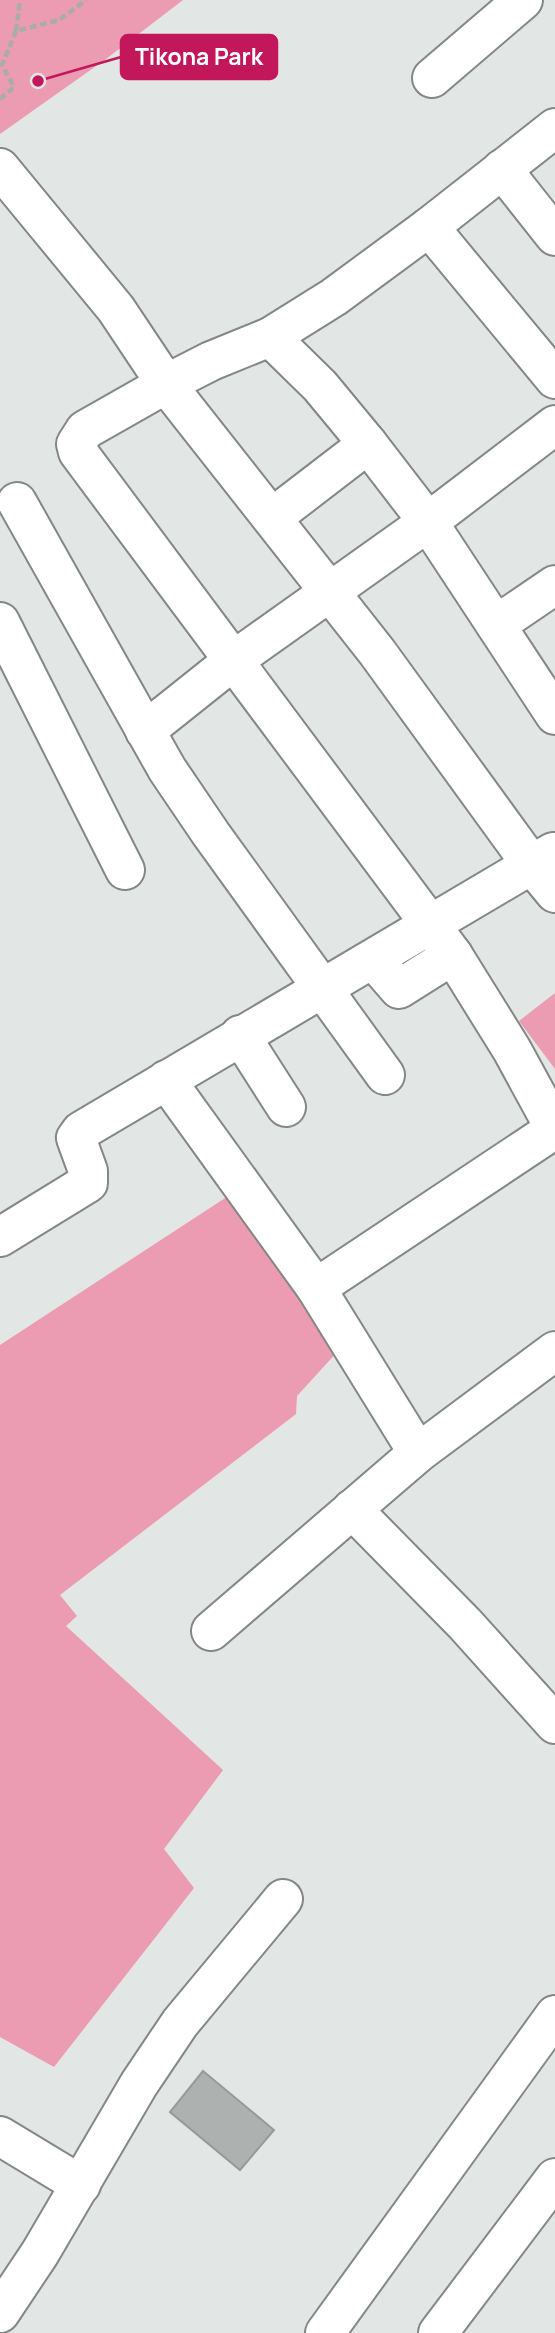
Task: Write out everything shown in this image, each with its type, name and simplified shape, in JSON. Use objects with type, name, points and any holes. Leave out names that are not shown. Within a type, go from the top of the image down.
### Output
[{"type":"street","points":[[432,78],[523,0]]},
{"type":"street","points":[[316,1288],[555,1129],[512,1050],[442,940],[78,452],[76,444],[85,430],[211,361],[270,337],[334,297],[429,227],[555,128]]},
{"type":"street","points":[[0,168],[116,309],[166,384],[208,439],[543,858],[555,893]]},
{"type":"street","points":[[502,169],[555,236]]},
{"type":"street","points":[[429,227],[555,379]]},
{"type":"street","points":[[270,337],[320,386],[428,522],[555,715]]},
{"type":"street","points":[[145,731],[234,660],[428,522],[555,425]]},
{"type":"street","points":[[273,517],[368,444]]},
{"type":"street","points":[[17,502],[145,731],[211,834],[385,1075]]},
{"type":"street","points":[[496,625],[555,585]]},
{"type":"street","points":[[0,622],[125,870]]},
{"type":"street","points":[[0,1237],[88,1183],[89,1171],[76,1138],[81,1131],[373,959],[399,989],[442,940],[543,858]]},
{"type":"street","points":[[240,1035],[286,1107]]},
{"type":"street","points":[[166,1080],[316,1288],[418,1453]]},
{"type":"street","points":[[211,1631],[418,1453],[555,1351]]},
{"type":"street","points":[[352,1509],[465,1624],[555,1724]]},
{"type":"street","points":[[0,2313],[40,2253],[139,2084],[180,2023],[283,1899]]},
{"type":"street","points":[[325,2333],[555,2015]]},
{"type":"street","points":[[0,2136],[80,2185]]},
{"type":"street","points":[[438,2333],[555,2178]]},
{"type":"path","points":[[0,99],[14,87],[2,65],[16,31],[20,0]]},
{"type":"path","points":[[16,31],[59,20],[86,0]]},
{"type":"shaded area","points":[[0,0],[183,0],[106,59],[0,134]]},
{"type":"shaded area","points":[[555,993],[555,1069],[519,1021]]},
{"type":"shaded area","points":[[239,1189],[339,1350],[297,1396],[296,1414],[60,1595],[77,1616],[66,1626],[223,1770],[164,1849],[194,1888],[54,2067],[0,2037],[0,1345]]},
{"type":"building","points":[[203,2071],[274,2130],[240,2170],[170,2112]]},
{"type":"place","name":"Tikona Park","points":[[38,81]]}]
